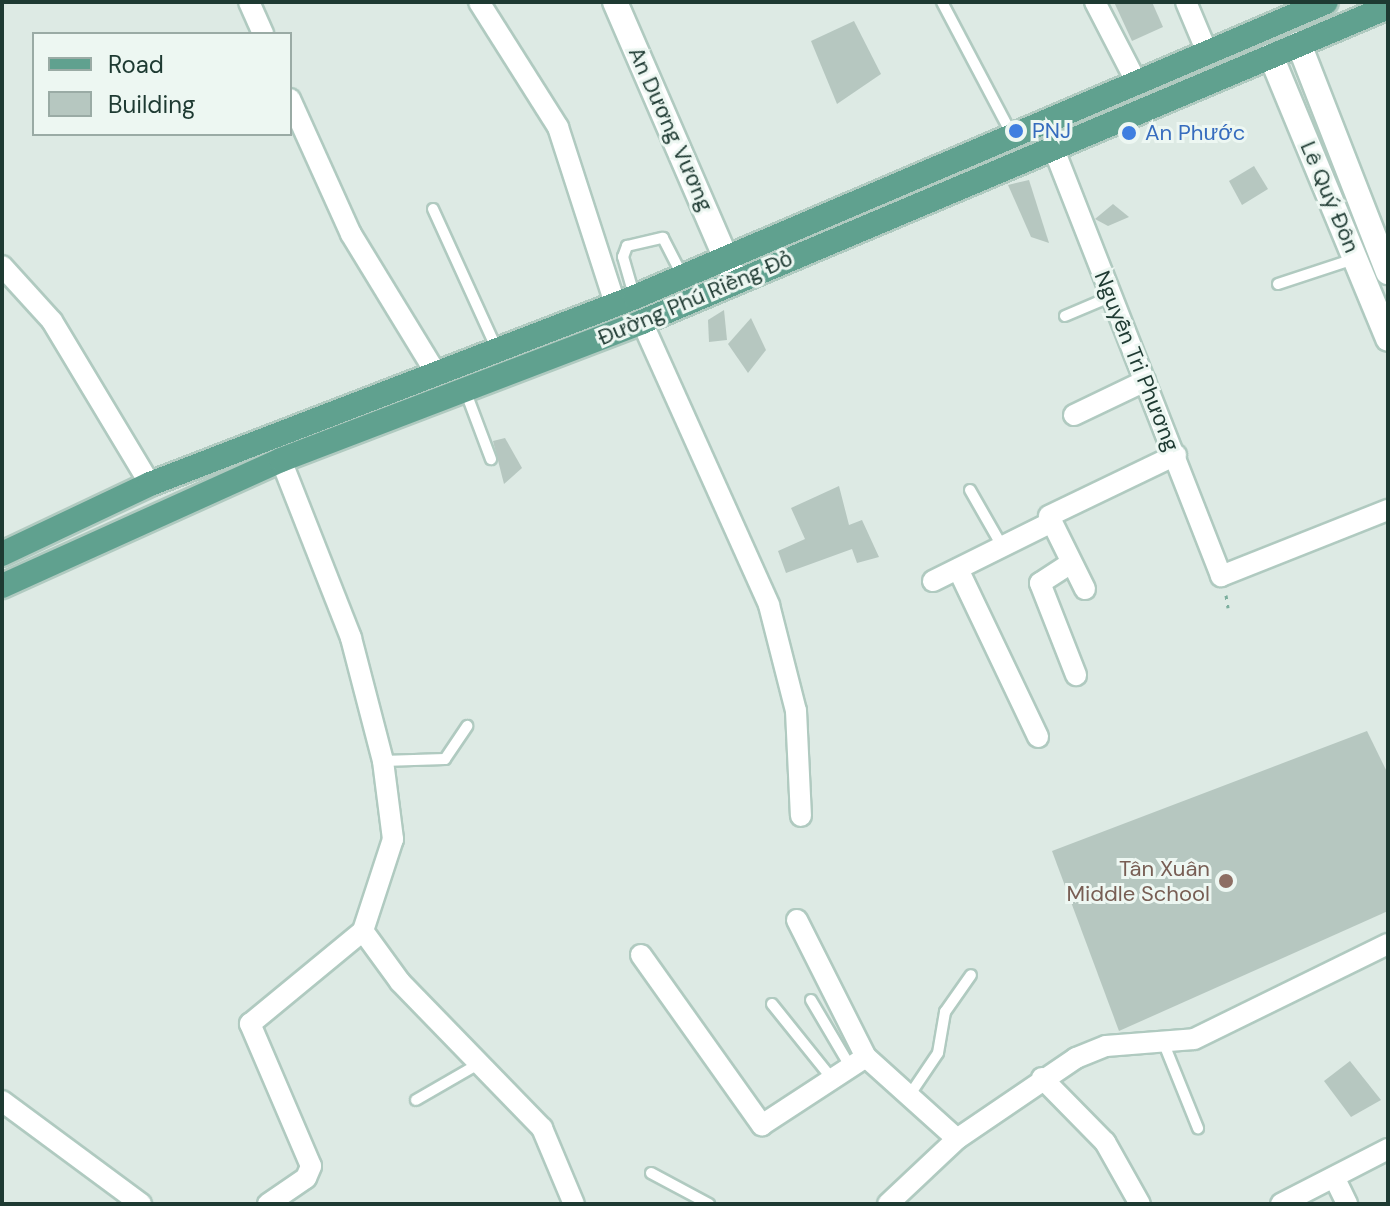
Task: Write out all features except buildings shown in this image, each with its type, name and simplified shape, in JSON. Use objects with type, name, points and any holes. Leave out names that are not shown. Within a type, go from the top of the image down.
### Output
[{"type":"main road","name":"An Dương Vương","points":[[615,2],[736,281]]},
{"type":"main road","name":"Đường Phú Riềng Đỏ","points":[[2,554],[150,484],[434,370],[625,301],[1260,31],[1316,4]]},
{"type":"main road","name":"Đường Phú Riềng Đỏ","points":[[2,586],[281,460],[642,322],[1388,7]]},
{"type":"main road","points":[[1290,18],[1299,44]]},
{"type":"main road","points":[[1260,31],[1271,56]]},
{"type":"main road","name":"Lê Quý Đôn","points":[[1299,44],[1388,272]]},
{"type":"main road","name":"Lê Quý Đôn","points":[[1271,56],[1388,339]]},
{"type":"street","points":[[249,2],[262,32]]},
{"type":"street","points":[[479,2],[558,127],[625,301]]},
{"type":"street","points":[[1095,2],[1137,83]]},
{"type":"street","points":[[1186,2],[1207,52]]},
{"type":"street","points":[[292,103],[351,234],[434,370]]},
{"type":"street","name":"Nguyễn Tri Phương","points":[[1053,147],[1221,576],[1388,510]]},
{"type":"street","points":[[2,266],[52,321],[150,484]]},
{"type":"street","points":[[642,322],[769,605],[796,711],[801,816]]},
{"type":"street","points":[[1074,415],[1145,381]]},
{"type":"street","points":[[1085,589],[1050,523],[1052,512],[1176,455]]},
{"type":"street","points":[[268,1204],[292,1199],[311,1166],[250,1024],[363,931],[393,839],[383,761],[351,638],[281,460]]},
{"type":"street","points":[[933,581],[1050,523]]},
{"type":"street","points":[[1071,563],[1040,583],[1076,675]]},
{"type":"street","points":[[958,569],[1038,737]]},
{"type":"street","points":[[797,920],[858,1062],[911,1093],[957,1139]]},
{"type":"street","points":[[363,931],[400,982],[542,1128],[574,1204]]},
{"type":"street","points":[[888,1204],[957,1139],[1042,1078],[1106,1046],[1164,1044],[1194,1039],[1388,944]]},
{"type":"street","points":[[641,955],[699,1027],[755,1121],[769,1126],[858,1062]]},
{"type":"street","points":[[1042,1078],[1105,1142],[1139,1203]]},
{"type":"street","points":[[2,1101],[141,1204]]},
{"type":"street","points":[[1281,1204],[1335,1179],[1388,1149]]},
{"type":"street","points":[[1335,1179],[1347,1204]]},
{"type":"lane","points":[[942,2],[1013,137]]},
{"type":"lane","points":[[433,209],[496,347]]},
{"type":"lane","points":[[625,301],[623,257],[627,246],[663,238],[683,277]]},
{"type":"lane","points":[[1278,284],[1356,258]]},
{"type":"lane","points":[[1065,316],[1110,297]]},
{"type":"lane","points":[[465,390],[491,459]]},
{"type":"lane","points":[[970,490],[1002,546]]},
{"type":"lane","points":[[383,761],[445,759],[467,726]]},
{"type":"lane","points":[[911,1093],[938,1053],[945,1012],[971,975]]},
{"type":"lane","points":[[811,1000],[858,1062]]},
{"type":"lane","points":[[772,1004],[833,1080]]},
{"type":"lane","points":[[1164,1044],[1198,1128]]},
{"type":"lane","points":[[416,1100],[480,1063]]},
{"type":"lane","points":[[651,1173],[709,1204]]},
{"type":"place","name":"PNJ","points":[[1016,131]]},
{"type":"place","name":"An Phước","points":[[1129,133]]},
{"type":"place","name":"Tân Xuân Middle School","points":[[1226,881]]}]
